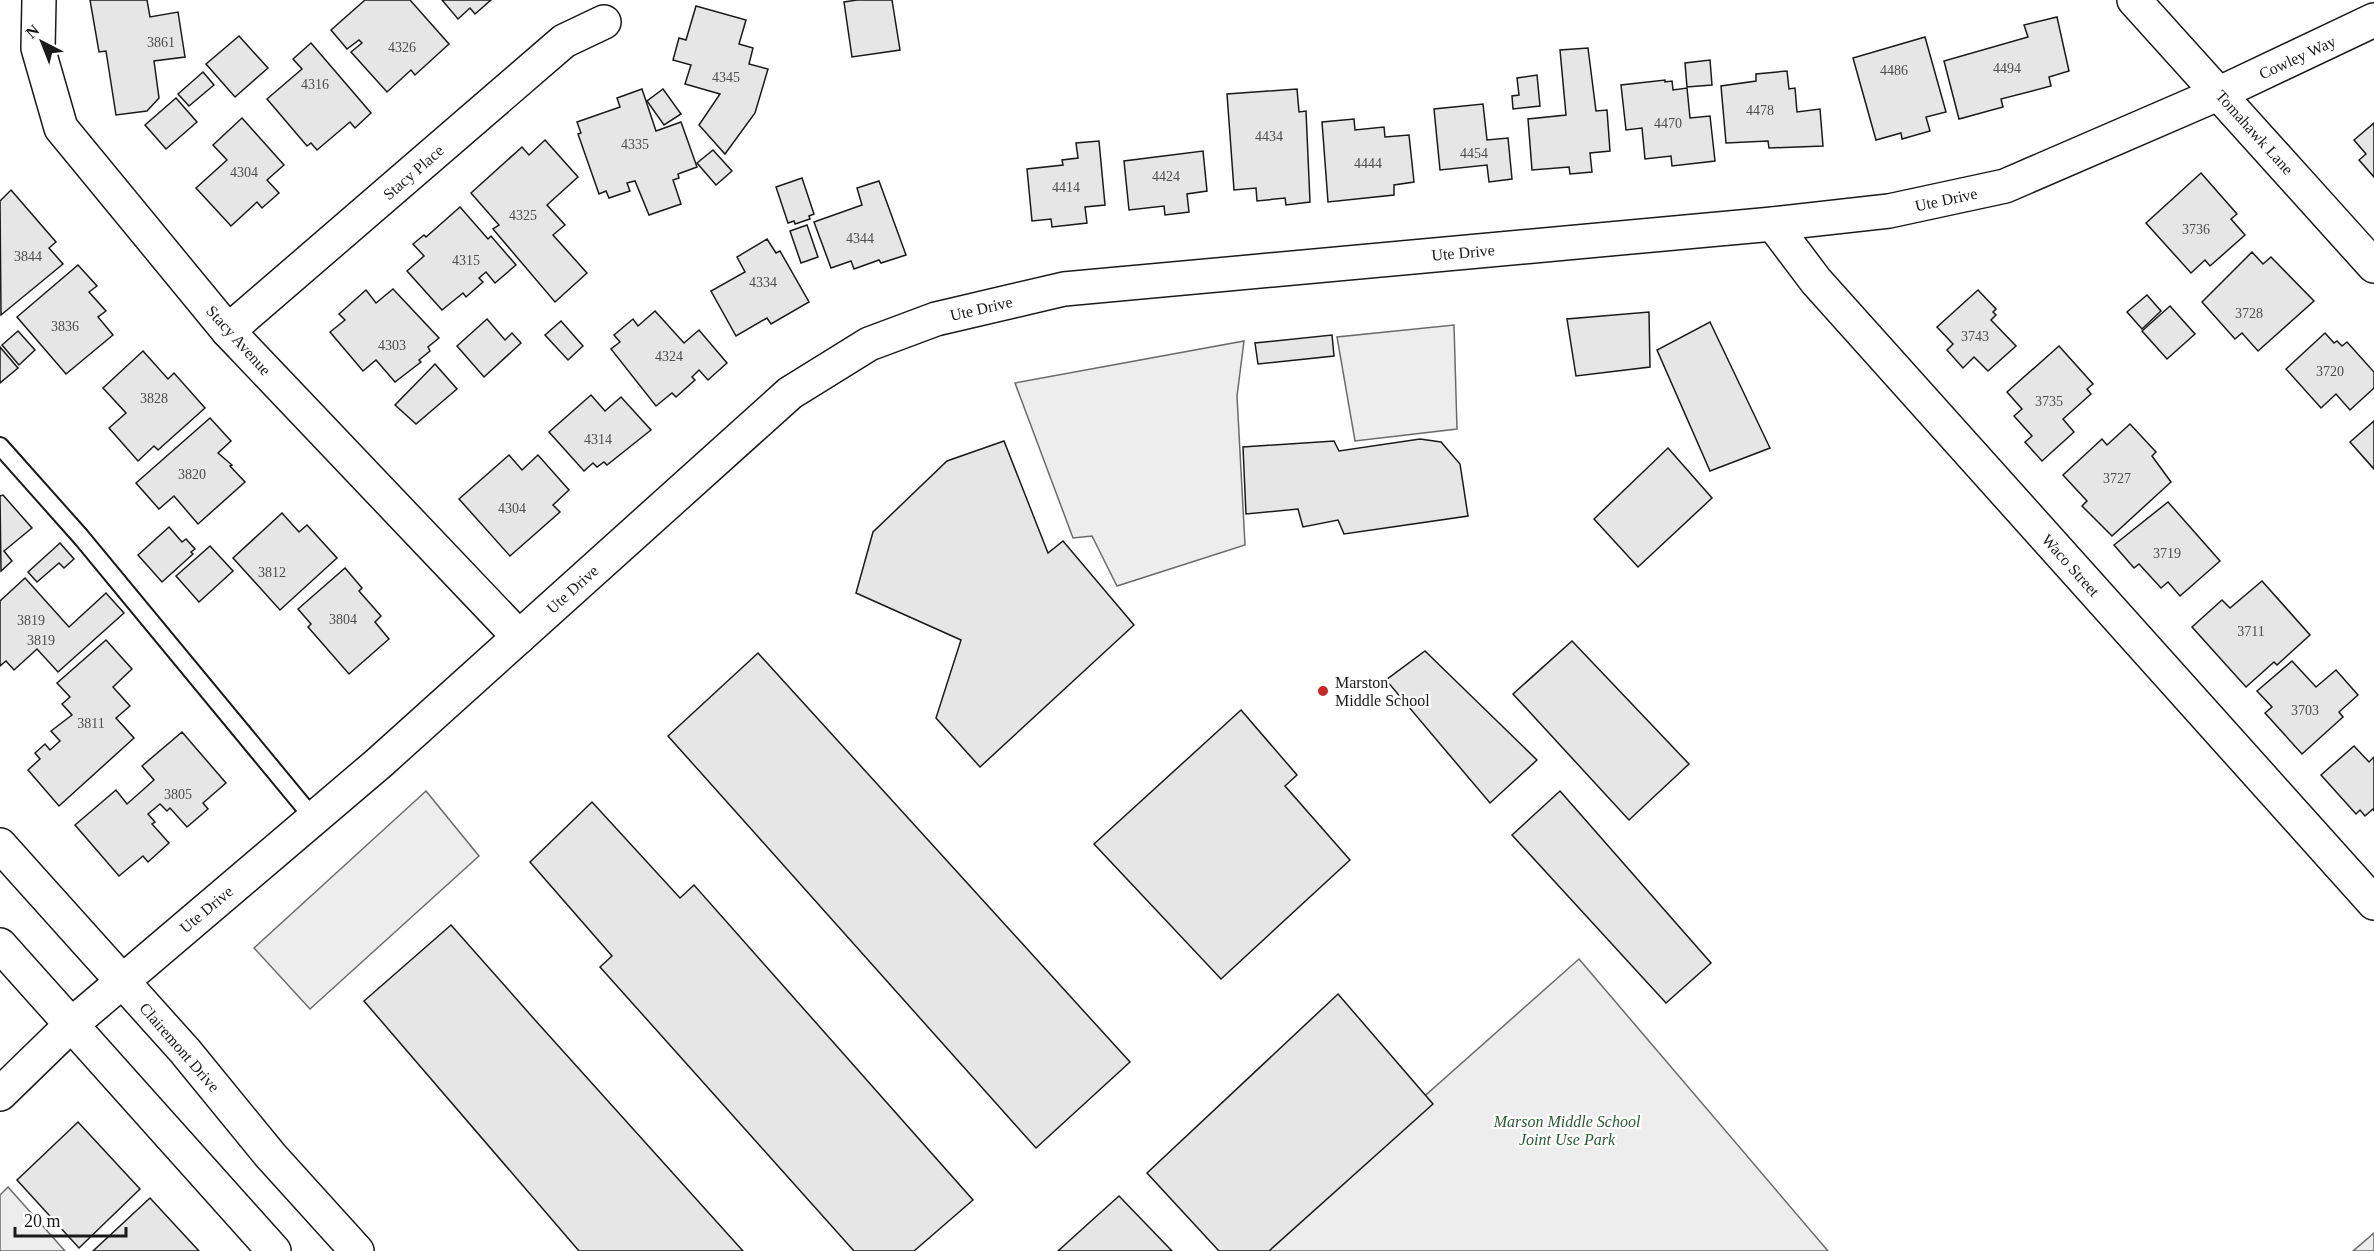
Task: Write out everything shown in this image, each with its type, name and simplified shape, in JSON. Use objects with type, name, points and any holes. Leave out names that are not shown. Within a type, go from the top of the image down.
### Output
[{"type":"street","name":"Stacy Avenue","points":[[39,0],[38,48],[61,128],[228,331],[519,637]]},
{"type":"street","name":"Tomahawk Lane","points":[[2134,0],[2374,266]]},
{"type":"street","name":"Cowley Way","points":[[2220,93],[2374,20]]},
{"type":"street","name":"Stacy Place","points":[[228,331],[564,41],[604,22]]},
{"type":"street","name":"Ute Drive","points":[[0,1094],[71,1025],[314,819],[790,393],[869,344],[936,319],[1064,289],[1773,224],[1889,211],[2005,186],[2220,93]]},
{"type":"street","name":"Waco Street","points":[[1773,224],[1816,281],[2374,903]]},
{"type":"street","name":"Clairemont Drive","points":[[0,845],[185,1051],[270,1155],[357,1251]]},
{"type":"street","points":[[0,945],[274,1251]]},
{"type":"lane","points":[[0,446],[81,537],[314,819]]},
{"type":"shaded area","points":[[1454,325],[1457,429],[1355,441],[1337,337]]},
{"type":"shaded area","points":[[1244,341],[1237,396],[1245,545],[1117,586],[1092,536],[1073,538],[1015,383]]},
{"type":"shaded area","points":[[426,791],[479,856],[310,1009],[254,948]]},
{"type":"shaded area","name":"Marson Middle School Joint Use Park","points":[[1579,959],[1828,1251],[1250,1251]]},
{"type":"shaded area","points":[[8,1187],[65,1251],[0,1251],[0,1195]]},
{"type":"shaded area","points":[[2374,1233],[2374,1251],[2353,1251]]},
{"type":"building","points":[[90,0],[147,0],[150,17],[178,12],[185,57],[154,61],[159,98],[147,111],[116,115],[106,51],[99,52]]},
{"type":"building","points":[[365,0],[410,0],[449,44],[415,75],[411,70],[387,92],[351,52],[362,43],[359,40],[347,49],[331,30]]},
{"type":"building","points":[[442,0],[491,0],[475,14],[470,8],[458,19]]},
{"type":"building","points":[[892,0],[900,50],[852,57],[844,2]]},
{"type":"building","points":[[696,6],[746,20],[739,44],[753,48],[749,64],[768,69],[755,113],[725,154],[699,125],[720,94],[685,84],[691,65],[673,60],[679,38],[686,40]]},
{"type":"building","points":[[2057,17],[2069,71],[2049,77],[2051,86],[2001,99],[2003,107],[1959,119],[1944,61],[2028,37],[2024,25]]},
{"type":"building","points":[[239,36],[268,68],[235,97],[206,64]]},
{"type":"building","points":[[1925,37],[1946,112],[1926,117],[1930,131],[1902,139],[1901,133],[1876,140],[1853,58]]},
{"type":"building","points":[[311,43],[371,113],[355,128],[350,122],[317,150],[311,143],[307,146],[267,99],[302,69],[293,59]]},
{"type":"building","points":[[1588,48],[1596,111],[1607,110],[1610,151],[1590,153],[1592,172],[1570,174],[1569,167],[1532,170],[1528,119],[1566,115],[1560,50]]},
{"type":"building","points":[[1710,60],[1712,85],[1687,87],[1685,63]]},
{"type":"building","points":[[1787,71],[1789,89],[1795,88],[1797,112],[1820,109],[1823,146],[1769,148],[1768,141],[1726,143],[1721,86],[1756,81],[1756,74]]},
{"type":"building","points":[[203,72],[214,85],[189,106],[178,94]]},
{"type":"building","points":[[1537,75],[1540,106],[1513,109],[1512,96],[1519,95],[1517,78]]},
{"type":"building","points":[[1665,80],[1665,82],[1672,81],[1673,90],[1687,88],[1690,118],[1710,116],[1715,161],[1672,166],[1671,156],[1645,159],[1642,128],[1626,130],[1621,85]]},
{"type":"building","points":[[642,89],[656,131],[681,122],[697,167],[678,174],[679,178],[673,180],[681,204],[649,215],[635,181],[627,183],[630,191],[609,198],[606,191],[599,194],[578,134],[581,133],[577,122],[620,107],[617,98]]},
{"type":"building","points":[[663,89],[681,114],[664,125],[647,101]]},
{"type":"building","points":[[1297,89],[1299,112],[1306,111],[1310,202],[1286,205],[1285,198],[1257,201],[1256,188],[1234,190],[1227,94]]},
{"type":"building","points":[[176,98],[197,122],[166,149],[145,125]]},
{"type":"building","points":[[1483,104],[1487,140],[1508,138],[1512,179],[1489,182],[1487,165],[1440,170],[1434,109]]},
{"type":"building","points":[[242,118],[284,165],[267,180],[279,193],[262,208],[257,202],[231,226],[196,188],[227,160],[213,145]]},
{"type":"building","points":[[1354,119],[1355,130],[1384,127],[1385,137],[1409,135],[1414,182],[1394,185],[1394,195],[1328,202],[1322,122]]},
{"type":"building","points":[[2374,123],[2374,177],[2359,160],[2366,154],[2354,140]]},
{"type":"building","points":[[545,140],[578,177],[547,205],[565,225],[553,235],[587,273],[555,302],[493,229],[499,225],[471,193],[522,147],[529,155]]},
{"type":"building","points":[[1099,141],[1105,205],[1085,207],[1087,223],[1052,227],[1051,219],[1032,221],[1027,169],[1063,165],[1062,160],[1078,158],[1076,143]]},
{"type":"building","points":[[713,150],[732,171],[716,185],[697,163]]},
{"type":"building","points":[[1203,151],[1207,191],[1187,194],[1189,212],[1165,215],[1164,206],[1129,210],[1124,161]]},
{"type":"building","points":[[2201,173],[2237,214],[2231,219],[2245,235],[2210,266],[2205,260],[2191,273],[2146,223]]},
{"type":"building","points":[[802,178],[814,214],[809,216],[810,219],[795,224],[794,221],[788,223],[776,187]]},
{"type":"building","points":[[879,181],[906,255],[881,263],[879,260],[854,269],[851,261],[831,268],[814,222],[862,205],[857,188]]},
{"type":"building","points":[[11,190],[56,242],[49,248],[63,264],[1,315],[0,201]]},
{"type":"building","points":[[460,207],[488,239],[491,236],[516,265],[495,283],[486,272],[479,278],[483,282],[466,297],[463,293],[442,310],[407,271],[424,256],[413,244],[424,235],[426,237]]},
{"type":"building","points":[[807,225],[818,257],[801,263],[790,231]]},
{"type":"building","points":[[767,239],[776,253],[780,251],[809,302],[771,324],[767,318],[736,336],[711,291],[745,272],[737,257]]},
{"type":"building","points":[[2252,252],[2263,264],[2271,257],[2314,301],[2258,351],[2242,333],[2235,339],[2202,302]]},
{"type":"building","points":[[78,265],[97,286],[89,292],[106,311],[98,317],[113,335],[66,374],[17,317]]},
{"type":"building","points":[[393,289],[439,338],[428,347],[430,351],[419,360],[421,362],[395,382],[376,360],[363,371],[330,332],[345,320],[339,314],[366,290],[376,303]]},
{"type":"building","points":[[1978,290],[1996,309],[1993,312],[1996,315],[1991,320],[2016,346],[1988,371],[1974,357],[1963,368],[1947,350],[1953,344],[1937,327]]},
{"type":"building","points":[[2147,295],[2161,311],[2142,329],[2127,312]]},
{"type":"building","points":[[2170,306],[2195,334],[2167,359],[2142,331]]},
{"type":"building","points":[[655,311],[684,343],[699,330],[727,363],[708,380],[699,370],[692,377],[695,380],[676,397],[672,393],[656,406],[611,349],[620,342],[614,335],[633,319],[638,326]]},
{"type":"building","points":[[1649,312],[1650,367],[1576,376],[1567,319]]},
{"type":"building","points":[[487,319],[505,340],[512,333],[521,343],[484,377],[457,346]]},
{"type":"building","points":[[561,321],[583,346],[568,360],[545,335]]},
{"type":"building","points":[[1710,322],[1770,448],[1710,471],[1657,350]]},
{"type":"building","points":[[18,331],[35,350],[19,365],[2,345]]},
{"type":"building","points":[[2325,333],[2334,343],[2337,341],[2342,346],[2347,342],[2374,372],[2374,388],[2350,410],[2336,394],[2321,408],[2286,369]]},
{"type":"building","points":[[1332,335],[1334,356],[1258,364],[1255,343]]},
{"type":"building","points":[[2059,346],[2093,384],[2087,389],[2091,394],[2063,419],[2074,432],[2042,461],[2025,442],[2032,436],[2014,416],[2022,409],[2007,392]]},
{"type":"building","points":[[0,347],[18,368],[0,383]]},
{"type":"building","points":[[143,351],[168,379],[174,373],[205,408],[158,450],[154,446],[138,461],[109,428],[126,413],[103,388]]},
{"type":"building","points":[[435,364],[457,389],[416,424],[395,405]]},
{"type":"building","points":[[591,395],[605,411],[621,397],[651,430],[607,465],[604,462],[597,467],[593,463],[584,471],[549,432]]},
{"type":"building","points":[[210,418],[231,441],[218,453],[232,465],[230,466],[245,482],[198,524],[174,496],[159,509],[136,483]]},
{"type":"building","points":[[2374,421],[2374,469],[2350,442]]},
{"type":"building","points":[[2130,424],[2156,452],[2152,456],[2171,482],[2112,536],[2082,506],[2087,501],[2063,475],[2102,439],[2107,445]]},
{"type":"building","points":[[1420,439],[1441,442],[1460,464],[1468,516],[1344,534],[1338,520],[1303,527],[1298,509],[1246,514],[1243,447],[1334,441],[1339,451]]},
{"type":"building","points":[[1004,441],[1048,553],[1063,541],[1134,625],[980,767],[936,718],[961,640],[856,593],[873,532],[947,461]]},
{"type":"building","points":[[1668,448],[1712,498],[1638,567],[1594,519]]},
{"type":"building","points":[[509,455],[522,470],[538,455],[569,490],[553,505],[560,512],[510,556],[459,499]]},
{"type":"building","points":[[3,495],[32,528],[4,551],[12,561],[1,571],[0,496]]},
{"type":"building","points":[[2168,502],[2220,561],[2180,596],[2168,582],[2161,588],[2139,564],[2134,568],[2114,545]]},
{"type":"building","points":[[282,513],[299,532],[307,525],[337,558],[280,610],[233,558]]},
{"type":"building","points":[[169,527],[182,542],[186,539],[195,549],[191,552],[193,554],[162,582],[138,555]]},
{"type":"building","points":[[60,543],[74,559],[64,568],[59,563],[37,582],[28,572]]},
{"type":"building","points":[[210,546],[233,571],[199,602],[176,576]]},
{"type":"building","points":[[345,568],[362,588],[359,591],[381,616],[375,622],[389,639],[349,674],[308,627],[311,624],[298,609]]},
{"type":"building","points":[[25,578],[69,627],[106,593],[124,613],[58,672],[37,649],[14,670],[6,661],[0,666],[0,601]]},
{"type":"building","points":[[2262,581],[2310,635],[2277,665],[2274,662],[2246,687],[2192,627],[2222,600],[2230,608]]},
{"type":"building","points":[[106,640],[132,669],[113,687],[130,706],[116,718],[134,738],[59,806],[28,770],[40,759],[35,753],[45,744],[50,750],[60,741],[51,731],[72,715],[62,704],[70,697],[57,683]]},
{"type":"building","points":[[1572,641],[1689,764],[1629,820],[1513,694]]},
{"type":"building","points":[[1425,651],[1537,760],[1490,803],[1386,680]]},
{"type":"building","points":[[758,653],[1130,1062],[1036,1148],[668,736]]},
{"type":"building","points":[[2292,661],[2316,687],[2336,670],[2358,695],[2339,712],[2343,717],[2302,754],[2265,713],[2272,707],[2257,691]]},
{"type":"building","points":[[1241,710],[1297,775],[1285,786],[1350,860],[1221,979],[1094,844]]},
{"type":"building","points":[[182,732],[226,783],[203,803],[208,809],[187,827],[170,808],[167,811],[160,804],[148,814],[155,822],[152,824],[169,843],[148,862],[143,856],[119,876],[75,825],[116,790],[127,804],[154,780],[142,766]]},
{"type":"building","points":[[2354,746],[2369,762],[2374,757],[2374,811],[2373,809],[2365,816],[2360,810],[2356,814],[2321,775]]},
{"type":"building","points":[[1560,791],[1711,963],[1666,1003],[1512,835]]},
{"type":"building","points":[[592,802],[680,898],[694,885],[973,1200],[914,1251],[854,1251],[600,967],[612,956],[530,862]]},
{"type":"building","points":[[451,925],[743,1251],[579,1251],[364,1001]]},
{"type":"building","points":[[1338,994],[1433,1104],[1269,1251],[1219,1251],[1147,1173]]},
{"type":"building","points":[[78,1122],[140,1189],[79,1248],[17,1180]]},
{"type":"building","points":[[1119,1196],[1172,1251],[1058,1251],[1090,1222]]},
{"type":"building","points":[[150,1198],[199,1251],[93,1251]]},
{"type":"place","name":"Marston Middle School","points":[[1323,691]]}]
